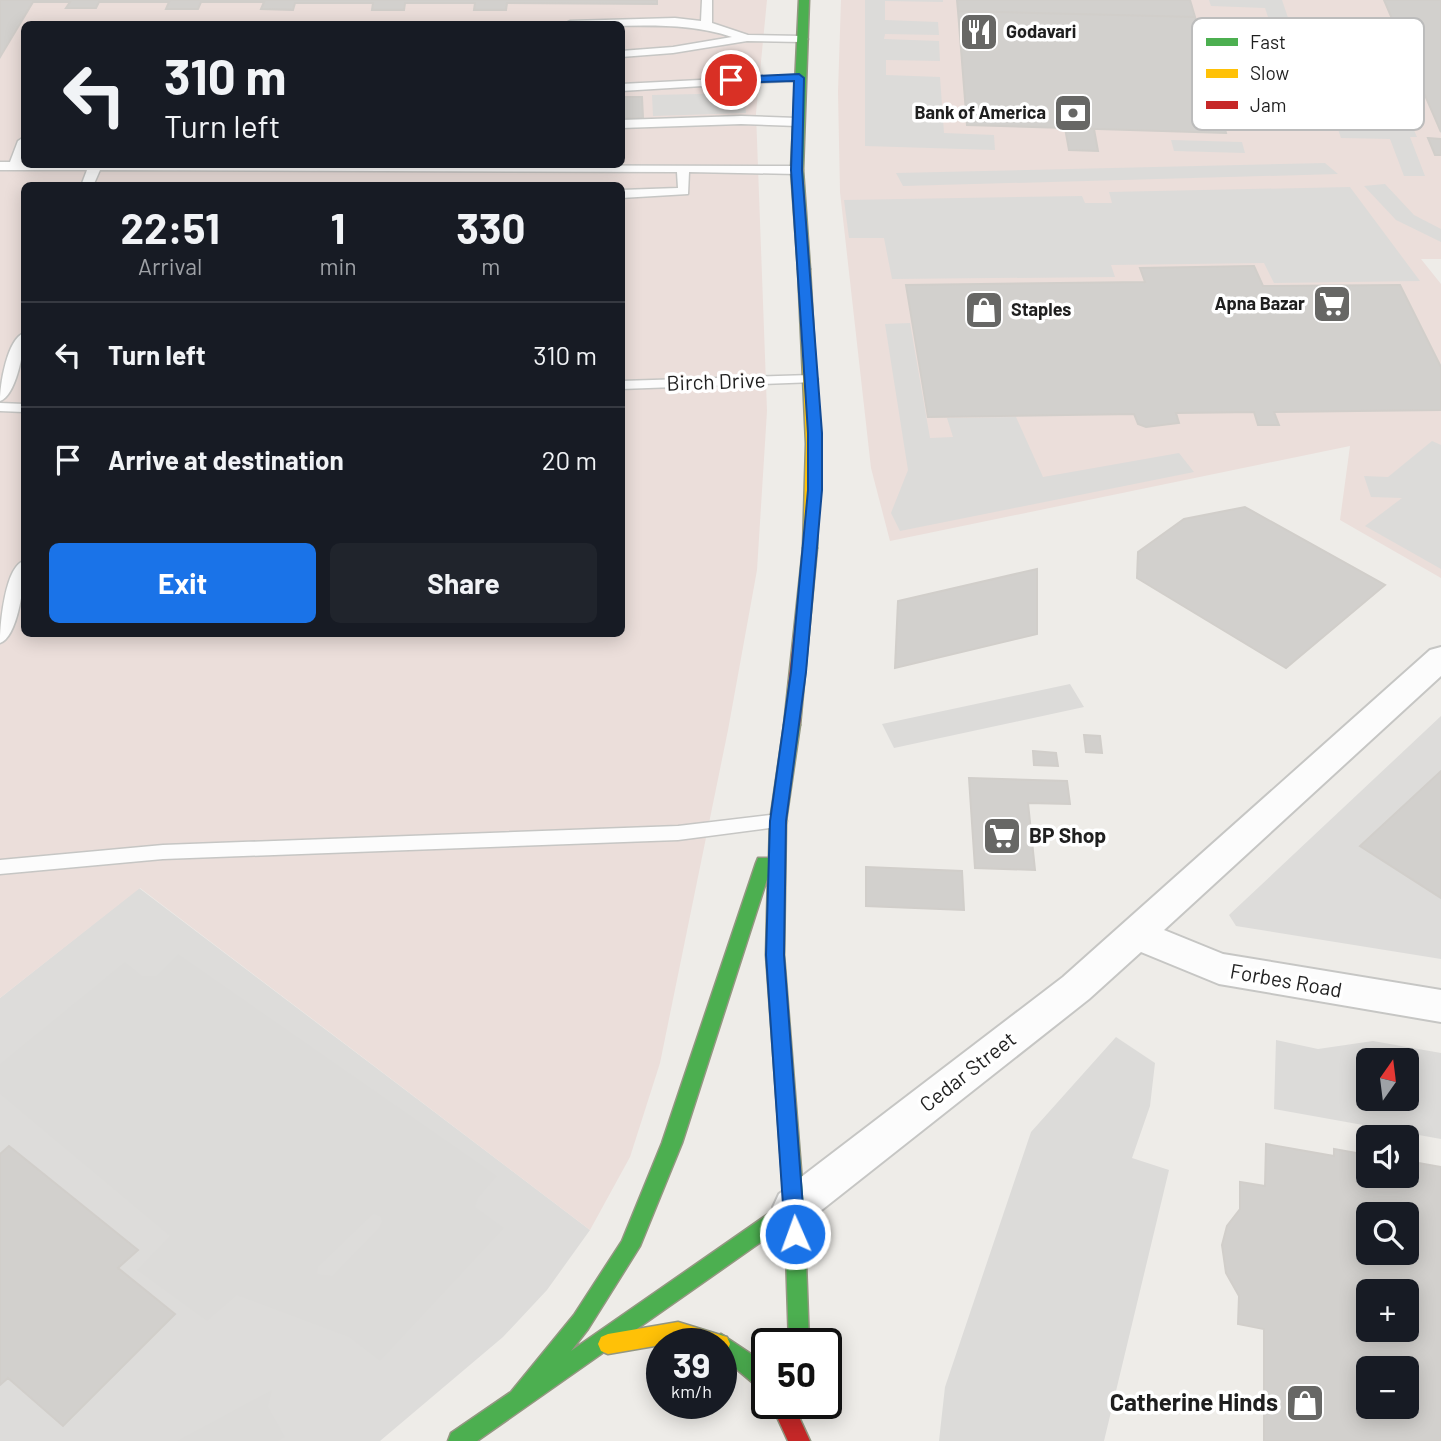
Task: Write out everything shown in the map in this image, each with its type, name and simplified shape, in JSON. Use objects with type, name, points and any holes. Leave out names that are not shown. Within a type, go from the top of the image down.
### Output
[{"type":"main road","points":[[798,1328],[794,1207],[776,992],[775,902],[778,821],[799,672],[813,532],[815,433],[797,170],[804,0]]},
{"type":"main road","points":[[519,1398],[582,1322],[630,1246],[672,1143],[778,821]]},
{"type":"main road","name":"Cedar Street","points":[[460,1441],[794,1207]]},
{"type":"main road","points":[[586,1351],[646,1337]]},
{"type":"main road","points":[[790,1419],[801,1441]]},
{"type":"main road","points":[[800,1419],[801,1441]]},
{"type":"street","name":"Cedar Street","points":[[794,1207],[1067,995],[1138,935],[1441,658]]},
{"type":"street","name":"Forbes Road","points":[[1138,935],[1219,969],[1441,1006]]},
{"type":"lane","points":[[706,25],[707,0]]},
{"type":"lane","points":[[625,22],[675,21],[706,25],[747,38]]},
{"type":"lane","points":[[625,54],[673,50],[747,38],[802,39]]},
{"type":"lane","points":[[625,88],[799,78]]},
{"type":"lane","points":[[625,124],[741,120],[797,122]]},
{"type":"lane","points":[[15,166],[21,149]]},
{"type":"lane","points":[[0,166],[21,166]]},
{"type":"lane","points":[[487,168],[797,170]]},
{"type":"lane","points":[[625,194],[684,191],[683,169]]},
{"type":"lane","points":[[0,397],[21,344]]},
{"type":"lane","name":"Birch Drive","points":[[625,385],[811,379]]},
{"type":"lane","points":[[0,407],[21,408]]},
{"type":"lane","points":[[0,638],[21,575]]},
{"type":"lane","points":[[0,866],[163,852],[678,833],[778,821]]},
{"type":"shaded area","points":[[0,0],[767,0],[756,113],[767,411],[757,570],[728,730],[660,1063],[630,1157],[590,1230],[140,888],[0,998]]},
{"type":"shaded area","points":[[841,0],[1441,0],[1441,259],[1421,259],[1441,284],[1441,578],[1340,520],[1350,446],[890,541],[871,468],[840,192],[838,92]]},
{"type":"shaded area","points":[[865,0],[943,0],[885,1],[885,20],[938,22],[939,35],[885,34],[884,39],[939,41],[940,61],[886,60],[886,75],[940,77],[944,133],[994,135],[995,150],[865,146]]},
{"type":"shaded area","points":[[1209,0],[1282,0],[1288,18],[1268,18],[1265,8],[1211,6]]},
{"type":"shaded area","points":[[744,93],[746,113],[653,116],[652,95]]},
{"type":"shaded area","points":[[1338,130],[1414,130],[1417,137],[1410,137],[1425,176],[1404,176],[1390,139],[1341,138]]},
{"type":"shaded area","points":[[1171,140],[1242,142],[1245,153],[1174,151]]},
{"type":"shaded area","points":[[1325,163],[1338,174],[903,186],[896,173]]},
{"type":"shaded area","points":[[1385,184],[1414,215],[1441,229],[1441,242],[1396,220],[1364,186]]},
{"type":"shaded area","points":[[1350,187],[1420,281],[1274,283],[1264,263],[1111,265],[1115,277],[892,279],[884,238],[849,238],[844,200],[1082,196],[1085,203],[1112,203],[1109,192]]},
{"type":"shaded area","points":[[910,323],[930,438],[953,437],[947,418],[1016,417],[1043,477],[1179,453],[1194,472],[900,531],[891,513],[908,470],[885,324]]},
{"type":"shaded area","points":[[1432,441],[1441,445],[1441,569],[1365,526],[1402,498],[1371,497],[1364,476],[1388,477]]},
{"type":"shaded area","points":[[1070,684],[1084,707],[894,748],[882,724]]},
{"type":"shaded area","points":[[1441,716],[1441,959],[1236,926],[1229,915]]},
{"type":"shaded area","points":[[139,888],[590,1230],[547,1290],[503,1337],[380,1441],[0,1441],[0,998]]},
{"type":"shaded area","points":[[178,954],[497,1176],[478,1198],[475,1207],[504,1228],[380,1361],[349,1337],[237,1295],[207,1321],[137,1270],[170,1236],[0,1094],[0,1064],[125,962],[142,976],[156,976]],"holes":[[[373,1214],[380,1216],[382,1221],[379,1228],[332,1276],[317,1274],[318,1267]]]},
{"type":"shaded area","points":[[1116,1037],[1155,1063],[1150,1106],[1132,1158],[1169,1170],[1104,1441],[939,1441],[945,1387],[1031,1132]]},
{"type":"shaded area","points":[[1276,1040],[1318,1049],[1373,1041],[1413,1048],[1356,1048],[1356,1111],[1419,1111],[1419,1049],[1441,1053],[1441,1139],[1419,1135],[1419,1125],[1363,1125],[1274,1109]]},
{"type":"shaded area","points":[[272,1390],[268,1407],[285,1437],[278,1441],[177,1441]]},
{"type":"building","points":[[0,0],[657,0],[657,4],[507,3],[506,10],[474,10],[475,3],[405,3],[404,10],[372,10],[373,3],[295,3],[293,10],[261,9],[264,2],[201,2],[198,9],[166,9],[169,2],[99,2],[96,8],[66,8],[70,2],[33,2],[0,57]]},
{"type":"building","points":[[957,0],[1190,0],[1195,17],[958,11]]},
{"type":"building","points":[[1384,0],[1441,0],[1441,132],[1424,93],[1424,18],[1392,18]]},
{"type":"building","points":[[958,11],[1195,17],[1192,18],[1192,130],[1225,130],[1226,133],[967,125]]},
{"type":"building","points":[[625,97],[642,97],[643,118],[625,118]]},
{"type":"building","points":[[1065,128],[1094,129],[1098,151],[1069,150]]},
{"type":"building","points":[[1428,138],[1441,139],[1441,155],[1435,155]]},
{"type":"building","points":[[1254,266],[1263,286],[1400,285],[1441,367],[1441,410],[1274,412],[1279,425],[1258,425],[1254,412],[1176,413],[1179,423],[1146,427],[1138,424],[1134,414],[928,417],[906,285],[1145,282],[1140,268]]},
{"type":"building","points":[[1245,507],[1385,585],[1286,668],[1137,578],[1138,552],[1184,519]]},
{"type":"building","points":[[1037,569],[1037,634],[895,668],[898,601]]},
{"type":"building","points":[[1084,735],[1100,736],[1102,753],[1086,752]]},
{"type":"building","points":[[1033,751],[1056,753],[1058,766],[1034,765]]},
{"type":"building","points":[[1441,771],[1441,898],[1360,846]]},
{"type":"building","name":"BP Shop","points":[[969,778],[1067,781],[1070,804],[1028,803],[1035,870],[975,868]]},
{"type":"building","points":[[866,867],[962,871],[964,910],[866,906]]},
{"type":"building","points":[[1266,1144],[1334,1156],[1334,1149],[1356,1153],[1356,1188],[1419,1188],[1419,1163],[1441,1167],[1441,1441],[1264,1441],[1264,1329],[1238,1324],[1239,1296],[1226,1273],[1222,1245],[1227,1226],[1240,1209],[1240,1182],[1265,1186]]},
{"type":"building","points":[[9,1146],[138,1250],[118,1268],[175,1314],[63,1426],[8,1378],[0,1385],[0,1154]]},
{"type":"traffic: fast","points":[[804,0],[797,170],[804,269]]},
{"type":"traffic: fast","points":[[792,725],[778,821],[775,955],[794,1207],[798,1328]]},
{"type":"traffic: fast","points":[[519,1398],[581,1322],[630,1246],[672,1143],[764,863]]},
{"type":"traffic: fast","points":[[459,1441],[794,1207]]},
{"type":"traffic: fast","points":[[737,1356],[751,1366]]},
{"type":"traffic: slow","points":[[804,269],[813,444],[810,548]]},
{"type":"traffic: slow","points":[[608,1344],[646,1337]]},
{"type":"traffic: jam","points":[[792,725],[810,548]]},
{"type":"traffic: jam","points":[[789,1419],[799,1441]]},
{"type":"place","name":"Godavari","points":[[979,32]]},
{"type":"place","name":"Bank of America","points":[[1073,113]]},
{"type":"place","name":"Apna Bazar","points":[[1332,304]]},
{"type":"place","name":"Staples","points":[[984,310]]},
{"type":"place","name":"BP Shop","points":[[1002,836]]},
{"type":"place","name":"Catherine Hinds","points":[[1305,1403]]},
{"type":"route","points":[[731,80],[799,78],[797,170],[815,433],[815,490],[799,672],[778,821],[775,888],[777,1005],[795,1234]]}]
